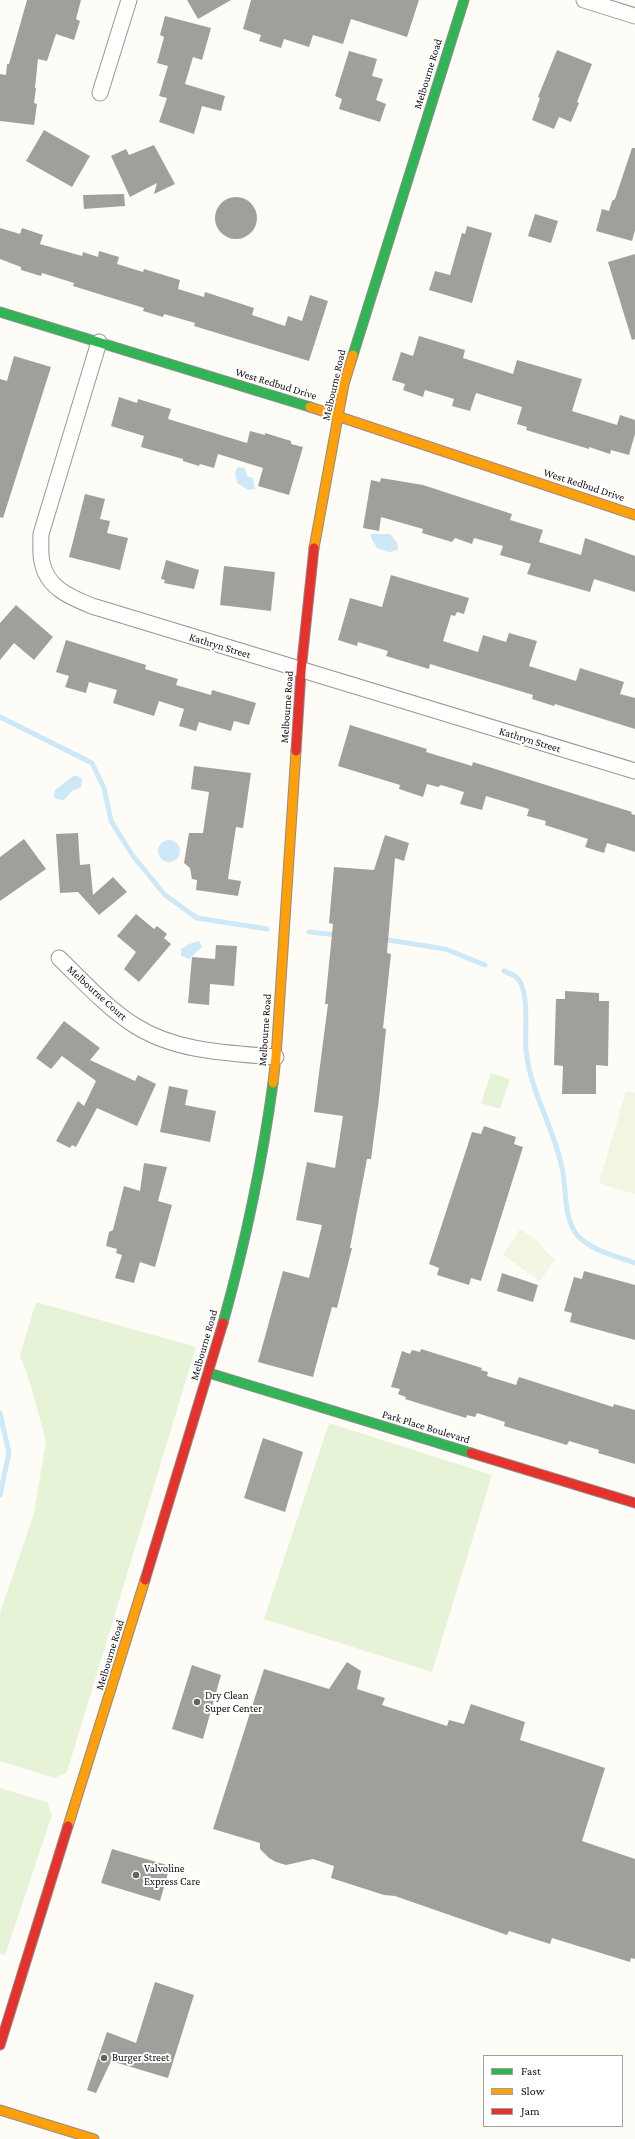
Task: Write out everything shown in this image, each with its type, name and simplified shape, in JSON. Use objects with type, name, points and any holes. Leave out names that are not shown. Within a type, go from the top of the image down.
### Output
[{"type":"street","points":[[100,93],[129,0]]},
{"type":"street","name":"Melbourne Road","points":[[0,2045],[209,1373],[240,1262],[254,1199],[267,1126],[276,1057],[301,671],[315,540],[344,384],[464,0]]},
{"type":"street","points":[[584,0],[635,16]]},
{"type":"street","name":"West Redbud Drive","points":[[0,312],[338,416],[635,515]]},
{"type":"street","name":"Kathryn Street","points":[[99,342],[40,534],[42,562],[52,584],[67,596],[92,606],[301,671],[635,771]]},
{"type":"street","name":"Melbourne Court","points":[[59,958],[118,1013],[134,1025],[153,1035],[194,1048],[276,1057]]},
{"type":"street","name":"Park Place Boulevard","points":[[209,1373],[635,1503]]},
{"type":"street","points":[[0,2110],[94,2139]]},
{"type":"green space","points":[[491,1073],[510,1079],[500,1109],[481,1103]]},
{"type":"green space","points":[[626,1091],[635,1093],[635,1194],[599,1183]]},
{"type":"green space","points":[[520,1229],[539,1242],[544,1250],[555,1259],[540,1281],[503,1255]]},
{"type":"green space","points":[[36,1302],[196,1347],[67,1772],[55,1778],[0,1761],[0,1613],[34,1513],[46,1441],[31,1386],[20,1355]]},
{"type":"green space","points":[[329,1423],[492,1475],[432,1672],[264,1619]]},
{"type":"green space","points":[[0,1788],[47,1802],[52,1815],[5,1955],[0,1954]]},
{"type":"water","points":[[238,467],[245,468],[247,476],[253,478],[255,489],[248,490],[237,483],[235,472]]},
{"type":"water","points":[[371,534],[390,534],[397,542],[398,550],[389,552],[377,548],[371,538]]},
{"type":"water","points":[[73,776],[78,776],[82,779],[81,787],[72,791],[64,800],[56,799],[54,796],[55,790]]},
{"type":"water","points":[[169,840],[177,843],[180,851],[177,859],[169,862],[161,859],[158,851],[161,843]]},
{"type":"water","points":[[199,941],[202,947],[189,959],[181,956],[181,949],[189,944]]},
{"type":"building","points":[[27,0],[81,0],[76,19],[80,21],[74,40],[56,34],[47,61],[38,59],[34,103],[37,104],[34,125],[0,121],[0,74],[6,75],[7,64],[9,64]]},
{"type":"building","points":[[187,0],[231,0],[198,19]]},
{"type":"building","points":[[251,0],[419,0],[407,37],[351,19],[343,44],[313,35],[309,47],[284,39],[281,48],[259,41],[261,35],[243,29]]},
{"type":"building","points":[[165,16],[211,28],[202,60],[193,57],[185,84],[225,96],[221,111],[202,106],[194,134],[159,122],[167,98],[159,96],[168,66],[157,63],[164,37],[160,35]]},
{"type":"building","points":[[557,50],[592,64],[571,122],[559,117],[554,129],[532,120],[540,98],[538,97]]},
{"type":"building","points":[[349,51],[377,59],[372,76],[383,79],[376,100],[386,104],[380,122],[339,109],[342,99],[335,96]]},
{"type":"building","points":[[44,130],[90,156],[72,187],[26,161]]},
{"type":"building","points":[[154,145],[175,184],[154,194],[157,183],[130,197],[111,156],[126,149],[129,155]]},
{"type":"building","points":[[632,148],[635,148],[635,230],[632,241],[596,231],[602,209],[609,211],[612,201],[615,199]]},
{"type":"building","points":[[124,194],[125,206],[84,209],[83,195]]},
{"type":"building","points":[[236,197],[251,203],[257,218],[251,233],[236,239],[221,233],[215,218],[221,203]]},
{"type":"building","points":[[535,214],[558,221],[551,243],[528,236]]},
{"type":"building","points":[[467,226],[492,233],[472,303],[429,290],[435,271],[450,275],[462,233],[465,234]]},
{"type":"building","points":[[0,228],[20,234],[22,228],[43,235],[40,244],[82,256],[83,252],[98,257],[99,251],[119,257],[117,264],[143,272],[144,269],[180,280],[178,289],[204,297],[205,292],[254,308],[252,315],[285,326],[288,316],[302,321],[310,295],[328,301],[309,361],[194,326],[195,323],[164,314],[163,317],[143,311],[144,308],[73,286],[74,283],[42,273],[41,276],[21,270],[21,267],[0,259]]},
{"type":"building","points":[[635,254],[635,339],[632,340],[608,262]]},
{"type":"building","points":[[419,336],[465,350],[463,358],[513,374],[517,360],[582,379],[572,411],[617,425],[620,415],[635,420],[635,434],[629,455],[611,450],[610,454],[589,447],[589,449],[526,430],[527,427],[517,424],[522,407],[476,393],[470,411],[452,406],[454,399],[425,390],[423,397],[403,390],[405,384],[392,380],[401,352],[413,356]]},
{"type":"building","points":[[14,356],[51,367],[3,518],[0,517],[0,379],[7,381]]},
{"type":"building","points":[[119,397],[137,403],[138,399],[171,409],[168,419],[247,443],[250,431],[265,435],[265,433],[291,441],[291,444],[303,447],[289,495],[258,486],[263,468],[218,454],[214,468],[200,464],[199,466],[183,461],[183,459],[141,447],[144,436],[111,426]]},
{"type":"building","points":[[381,478],[423,485],[512,514],[510,520],[543,530],[539,542],[581,555],[585,538],[635,556],[635,592],[594,579],[590,592],[527,574],[531,564],[500,555],[503,546],[474,538],[472,544],[455,538],[452,542],[422,533],[423,529],[381,517],[379,531],[363,528],[371,480],[380,482]]},
{"type":"building","points":[[85,494],[105,499],[100,519],[110,521],[107,533],[128,538],[120,570],[69,557]]},
{"type":"building","points":[[166,560],[199,570],[194,589],[164,583],[165,580],[161,579]]},
{"type":"building","points":[[224,566],[275,572],[271,611],[220,605]]},
{"type":"building","points":[[391,575],[469,598],[464,614],[457,612],[455,616],[451,615],[443,641],[478,652],[483,635],[506,642],[509,633],[537,641],[529,666],[576,681],[580,668],[624,682],[620,694],[635,698],[635,729],[555,704],[554,706],[532,699],[533,695],[430,664],[429,669],[386,656],[388,651],[358,642],[357,646],[338,640],[350,598],[382,607]]},
{"type":"building","points":[[16,605],[53,637],[34,660],[14,643],[0,660],[0,623]]},
{"type":"building","points":[[66,640],[146,665],[145,669],[178,679],[176,685],[211,695],[212,690],[256,703],[249,725],[234,721],[231,731],[199,722],[196,731],[179,726],[184,709],[159,701],[154,716],[113,703],[117,690],[89,682],[86,693],[65,687],[69,676],[56,672]]},
{"type":"building","points":[[350,725],[427,749],[426,752],[472,766],[473,762],[632,812],[631,814],[635,815],[635,852],[607,843],[604,853],[585,847],[588,839],[545,825],[546,821],[527,816],[529,809],[486,796],[482,810],[460,804],[464,792],[441,785],[438,787],[427,784],[423,797],[399,789],[400,785],[338,766]]},
{"type":"building","points":[[194,766],[251,773],[243,828],[236,827],[228,879],[241,881],[238,896],[196,890],[197,880],[192,879],[190,868],[184,863],[189,833],[203,833],[209,792],[191,789]]},
{"type":"building","points":[[78,833],[80,865],[90,864],[93,895],[113,877],[127,892],[99,915],[78,892],[60,893],[56,834]]},
{"type":"building","points":[[385,835],[409,843],[404,861],[395,858],[387,953],[391,954],[383,1028],[386,1029],[379,1099],[371,1159],[367,1159],[350,1248],[352,1248],[337,1308],[332,1307],[313,1377],[258,1362],[283,1271],[309,1278],[322,1225],[296,1220],[307,1162],[335,1168],[343,1116],[314,1112],[328,1004],[325,1004],[333,924],[329,923],[334,867],[374,870]]},
{"type":"building","points":[[24,839],[46,869],[0,901],[0,857]]},
{"type":"building","points":[[136,914],[154,929],[157,926],[167,934],[164,938],[171,944],[139,982],[124,969],[136,952],[117,936]]},
{"type":"building","points":[[216,945],[237,946],[234,986],[210,984],[209,1005],[188,1003],[192,957],[215,959]]},
{"type":"building","points":[[565,991],[599,993],[599,1001],[609,1001],[608,1066],[596,1065],[596,1094],[562,1094],[563,1066],[554,1065],[556,999],[565,999]]},
{"type":"building","points":[[64,1021],[100,1048],[90,1060],[135,1081],[138,1075],[156,1084],[137,1126],[97,1108],[76,1147],[72,1145],[70,1148],[56,1141],[78,1101],[84,1106],[96,1081],[62,1056],[51,1069],[36,1058]]},
{"type":"building","points":[[169,1086],[188,1090],[185,1105],[216,1111],[210,1142],[160,1132]]},
{"type":"building","points":[[484,1126],[516,1137],[514,1144],[523,1147],[481,1281],[471,1278],[469,1285],[437,1275],[439,1268],[429,1264],[472,1132],[481,1134]]},
{"type":"building","points":[[144,1163],[167,1167],[158,1201],[172,1205],[155,1267],[140,1262],[134,1283],[115,1278],[122,1255],[116,1253],[117,1249],[106,1246],[109,1232],[113,1230],[124,1186],[140,1191]]},
{"type":"building","points":[[584,1271],[635,1285],[635,1340],[570,1322],[572,1313],[564,1311],[574,1277],[582,1279]]},
{"type":"building","points":[[502,1273],[538,1285],[533,1302],[497,1291]]},
{"type":"building","points":[[421,1349],[482,1368],[481,1370],[488,1372],[487,1376],[516,1385],[519,1377],[613,1407],[614,1404],[635,1410],[635,1464],[598,1453],[599,1450],[569,1441],[567,1445],[504,1426],[505,1422],[477,1413],[475,1417],[467,1415],[466,1418],[405,1399],[406,1397],[398,1394],[400,1389],[391,1387],[402,1351],[410,1354],[412,1350],[420,1352]]},
{"type":"building","points":[[263,1438],[303,1452],[285,1512],[244,1498]]},
{"type":"building","points":[[347,1662],[361,1671],[357,1689],[385,1698],[382,1705],[447,1726],[449,1720],[464,1724],[471,1704],[525,1722],[520,1740],[605,1768],[582,1841],[635,1859],[635,1959],[631,1958],[630,1962],[552,1938],[550,1944],[509,1931],[507,1935],[395,1896],[384,1895],[331,1878],[334,1866],[313,1859],[286,1865],[276,1862],[269,1858],[260,1849],[260,1843],[213,1829],[264,1669],[329,1689]]},
{"type":"building","name":"Dry Clean Super Center","points":[[192,1665],[221,1675],[203,1739],[172,1729]]},
{"type":"building","name":"Valvoline Express Care","points":[[112,1849],[170,1866],[160,1901],[101,1883]]},
{"type":"building","points":[[155,1982],[194,1995],[168,2078],[111,2061],[96,2093],[87,2090],[107,2032],[136,2043]]},
{"type":"waterway","points":[[0,717],[92,763],[104,788],[111,821],[133,856],[165,895],[197,918],[267,929]]},
{"type":"waterway","points":[[309,932],[338,935]]},
{"type":"waterway","points":[[382,939],[445,949],[485,965]]},
{"type":"waterway","points":[[504,971],[515,976],[520,982],[523,990],[526,1010],[526,1050],[528,1065],[537,1095],[554,1138],[564,1176],[566,1204],[573,1229],[578,1236],[590,1246],[635,1263]]},
{"type":"waterway","points":[[0,1413],[9,1453],[0,1495]]},
{"type":"traffic: fast","points":[[353,355],[464,0]]},
{"type":"traffic: fast","points":[[0,312],[310,407]]},
{"type":"traffic: fast","points":[[223,1323],[239,1264],[252,1204],[264,1144],[273,1083]]},
{"type":"traffic: fast","points":[[209,1373],[471,1453]]},
{"type":"traffic: slow","points":[[314,548],[344,384],[353,355]]},
{"type":"traffic: slow","points":[[310,407],[635,515]]},
{"type":"traffic: slow","points":[[273,1083],[296,751]]},
{"type":"traffic: slow","points":[[68,1826],[145,1580]]},
{"type":"traffic: slow","points":[[0,2110],[94,2139]]},
{"type":"traffic: jam","points":[[296,751],[301,671],[314,548]]},
{"type":"traffic: jam","points":[[145,1580],[223,1323]]},
{"type":"traffic: jam","points":[[471,1453],[635,1503]]},
{"type":"traffic: jam","points":[[0,2045],[68,1826]]},
{"type":"place","name":"Dry Clean Super Center","points":[[197,1702]]},
{"type":"place","name":"Valvoline Express Care","points":[[136,1875]]},
{"type":"place","name":"Burger Street","points":[[104,2058]]}]
